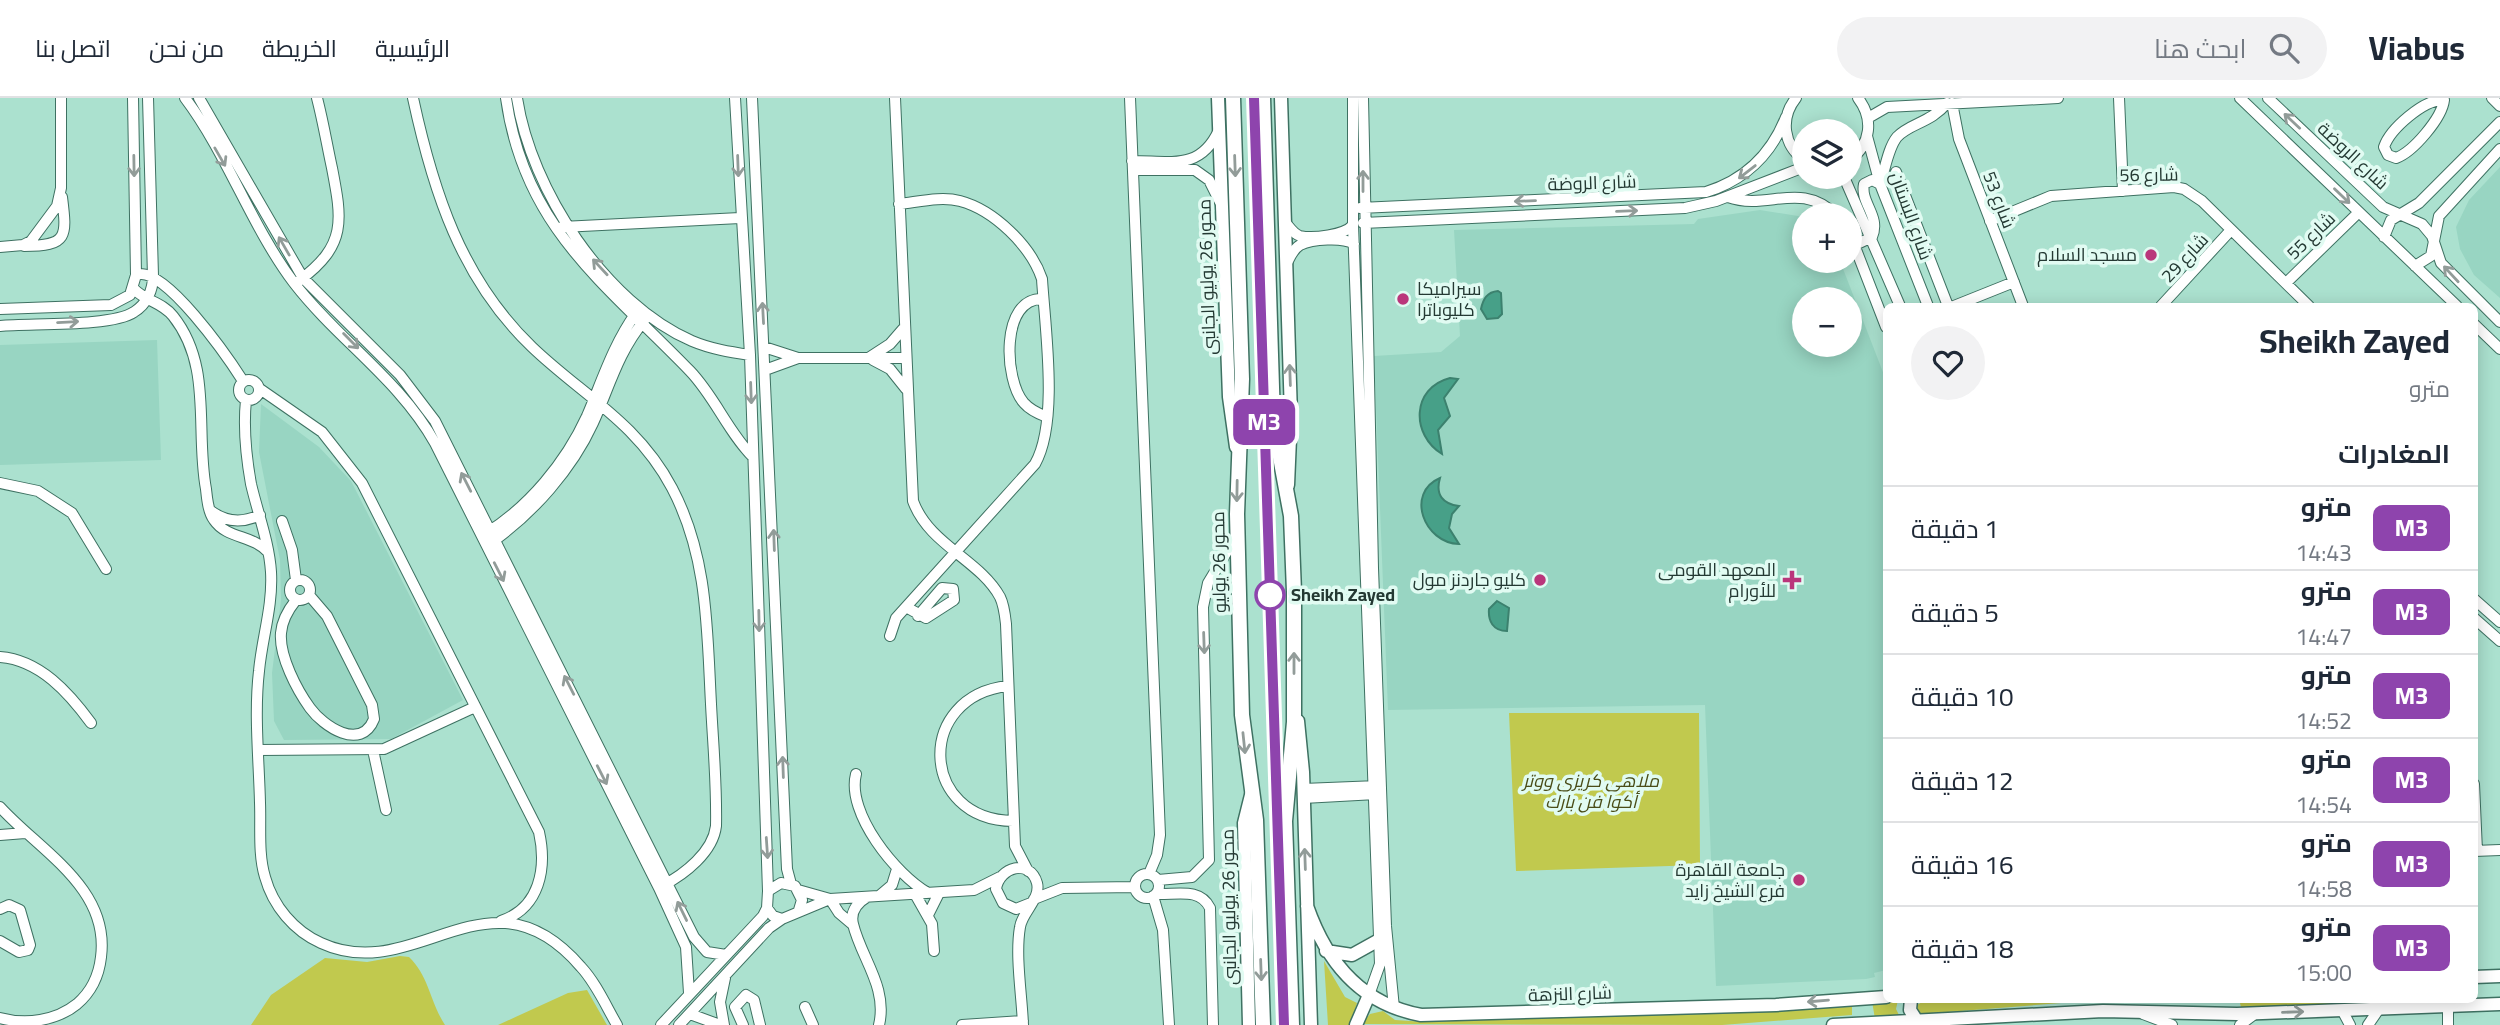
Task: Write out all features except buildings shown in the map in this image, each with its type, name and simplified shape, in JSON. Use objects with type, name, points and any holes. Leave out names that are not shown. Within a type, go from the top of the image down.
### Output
[{"type":"highway","name":"محور 26 يوليو","points":[[1233,98],[1242,379],[1237,534],[1243,728],[1257,831],[1263,1025]]},
{"type":"highway","points":[[1263,98],[1273,419],[1287,492],[1292,540],[1294,703],[1285,821],[1292,1025]]},
{"type":"main road","name":"محور 26 يوليو الجانبى","points":[[1218,98],[1229,397],[1238,454]]},
{"type":"main road","points":[[1281,98],[1292,422],[1287,492]]},
{"type":"main road","points":[[1294,703],[1303,794],[1311,1025]]},
{"type":"main road","name":"محور 26 يوليو الجانبى","points":[[1249,1025],[1244,823],[1252,790]]},
{"type":"main road","name":"شارع النزهة","points":[[1307,906],[1326,951],[1345,975],[1369,995],[1394,1008],[1421,1015],[1501,1015],[1776,1005],[1883,997]]},
{"type":"main road","points":[[1326,951],[1352,955],[1379,940]]},
{"type":"main road","points":[[2478,977],[2500,976]]},
{"type":"main road","points":[[1356,1025],[1369,995]]},
{"type":"main road","points":[[1856,1024],[1864,1006],[1857,998]]},
{"type":"main road","points":[[1911,1003],[1910,1010],[1917,1021]]},
{"type":"main road","points":[[1833,1025],[2136,1011],[2256,1013],[2379,1009],[2447,1003]]},
{"type":"main road","points":[[2478,1003],[2500,1004]]},
{"type":"street","points":[[0,247],[50,246],[61,239],[66,227],[61,188],[61,98]]},
{"type":"street","points":[[0,309],[111,305],[126,299],[134,289],[133,98]]},
{"type":"street","points":[[0,326],[114,319],[134,312],[149,296],[153,276],[148,98]]},
{"type":"street","points":[[186,98],[199,106],[299,281],[400,375],[425,405],[663,885],[686,947],[690,993]]},
{"type":"street","points":[[299,281],[327,255],[340,228],[338,199],[317,98]]},
{"type":"street","points":[[413,98],[439,200],[469,265],[494,303],[531,346],[597,399],[641,442],[671,486],[692,535],[705,592],[716,831],[702,854],[663,885]]},
{"type":"street","points":[[506,98],[523,164],[554,228],[586,268],[700,383],[753,457]]},
{"type":"street","points":[[517,98],[533,161],[567,226],[596,263],[649,315],[693,341],[721,351],[750,355]]},
{"type":"street","points":[[661,1025],[763,916],[768,891],[750,355],[740,218],[736,98]]},
{"type":"street","points":[[752,98],[780,700],[794,887],[802,900],[799,910]]},
{"type":"street","points":[[895,98],[903,329],[913,501],[925,525],[991,586],[1002,601],[1015,846],[1037,887],[1020,927],[1023,1023],[962,1025]]},
{"type":"street","points":[[1130,98],[1160,826],[1154,895],[1163,930],[1169,1025]]},
{"type":"street","points":[[1353,98],[1353,212],[1363,223],[1363,360],[1380,876],[1380,970],[1369,995]]},
{"type":"street","points":[[1363,98],[1368,206],[1354,244],[1363,360]]},
{"type":"street","name":"شارع الروضة","points":[[1368,206],[1666,196],[1706,192],[1728,184],[1753,167],[1773,145],[1796,98]]},
{"type":"street","points":[[1858,98],[1868,118],[1867,136],[1862,148]]},
{"type":"street","points":[[1868,118],[1884,103],[2058,98]]},
{"type":"street","points":[[2119,98],[2123,191]]},
{"type":"street","name":"شارع الروضة","points":[[2240,98],[2450,303]]},
{"type":"street","name":"شارع الروضة","points":[[2268,98],[2383,207],[2423,224],[2434,244],[2437,257],[2448,272],[2500,322]]},
{"type":"street","points":[[2493,98],[2500,106]]},
{"type":"street","points":[[2444,99],[2437,120],[2403,155],[2396,158],[2388,155],[2385,148],[2388,140],[2422,105],[2444,99]]},
{"type":"street","points":[[1872,237],[1875,219],[1863,187],[1872,180],[1880,184],[1895,140],[1904,131],[1934,116],[1949,103]]},
{"type":"street","name":"شارع 53","points":[[1949,103],[1959,139],[2023,303]]},
{"type":"street","points":[[1786,117],[1787,139],[1792,145]]},
{"type":"street","points":[[2384,237],[2387,225],[2428,194],[2500,122]]},
{"type":"street","points":[[1195,165],[1207,152],[1219,130]]},
{"type":"street","name":"شارع البستان","points":[[1867,136],[1880,184],[1927,303]]},
{"type":"street","points":[[2415,266],[2427,261],[2434,244],[2436,220],[2447,204],[2500,149]]},
{"type":"street","points":[[1133,166],[1195,165],[1209,180],[1222,205]]},
{"type":"street","name":"شارع الروضة","points":[[1284,220],[1302,236],[1344,232],[1363,223],[1668,210],[1727,197],[1792,172]]},
{"type":"street","points":[[1896,172],[1947,303]]},
{"type":"street","points":[[23,246],[34,238],[54,214],[61,188]]},
{"type":"street","points":[[1850,189],[1899,303]]},
{"type":"street","name":"شارع 56","points":[[1990,221],[2042,198],[2184,189],[2194,194],[2306,303]]},
{"type":"street","points":[[2428,194],[2434,205],[2447,204]]},
{"type":"street","points":[[1727,197],[1749,201],[1801,196],[1821,203]]},
{"type":"street","points":[[890,636],[892,624],[906,607],[1035,464],[1047,435],[1048,417],[1042,279],[1033,258],[991,217],[958,200],[899,204]]},
{"type":"street","points":[[1353,212],[1368,206]]},
{"type":"street","name":"شارع 55","points":[[2286,283],[2359,212]]},
{"type":"street","points":[[554,228],[740,218]]},
{"type":"street","name":"شارع 29","points":[[2164,303],[2231,230]]},
{"type":"street","points":[[1862,242],[1872,237]]},
{"type":"street","points":[[1286,264],[1295,249],[1302,244],[1343,240],[1354,244]]},
{"type":"street","points":[[1862,264],[1883,319]]},
{"type":"street","points":[[136,275],[145,272],[153,276],[201,321],[243,381]]},
{"type":"street","points":[[1962,303],[2014,282]]},
{"type":"street","points":[[134,289],[149,296],[175,318],[195,360],[200,388],[203,476],[211,511],[220,527],[256,541],[269,552]]},
{"type":"street","points":[[1043,299],[1034,299],[1019,310],[1012,329],[1010,357],[1018,394],[1030,409],[1048,417]]},
{"type":"street","points":[[640,307],[637,320],[597,399],[586,437],[557,480],[520,519],[489,536],[486,546],[663,885],[699,945],[707,951],[726,955]]},
{"type":"street","points":[[637,320],[649,315]]},
{"type":"street","points":[[2478,328],[2500,349]]},
{"type":"street","points":[[866,358],[883,350],[903,329]]},
{"type":"street","points":[[764,347],[798,358],[905,358]]},
{"type":"street","points":[[765,370],[798,358]]},
{"type":"street","points":[[866,358],[890,369],[906,390]]},
{"type":"street","points":[[243,381],[252,380],[260,389],[306,418],[337,448],[350,466],[539,832],[542,848],[541,878],[525,907],[499,922]]},
{"type":"street","points":[[243,381],[238,389],[246,400],[244,438],[269,552],[272,584],[258,674],[259,750],[265,877],[281,909],[306,935],[339,950],[376,953],[468,926],[499,922],[530,928]]},
{"type":"street","points":[[246,400],[257,397],[260,389]]},
{"type":"street","points":[[2,486],[38,491],[72,513],[106,569]]},
{"type":"street","points":[[211,511],[224,519],[239,521],[260,515]]},
{"type":"street","points":[[755,512],[772,511]]},
{"type":"street","points":[[282,521],[292,550],[293,582],[289,591],[294,599]]},
{"type":"street","points":[[1135,887],[1139,877],[1192,877],[1209,860],[1203,607],[1211,576],[1237,534]]},
{"type":"street","points":[[272,584],[307,582],[309,595],[327,616],[372,705],[374,719],[363,732],[349,735],[341,733],[309,707],[281,642],[284,619],[294,599]]},
{"type":"street","points":[[271,597],[294,599],[309,595]]},
{"type":"street","points":[[2478,603],[2500,622]]},
{"type":"street","points":[[906,607],[918,616]]},
{"type":"street","points":[[2478,622],[2500,641]]},
{"type":"street","points":[[0,657],[25,663],[49,678],[91,723]]},
{"type":"street","points":[[1008,686],[980,692],[957,709],[943,734],[940,755],[944,778],[960,802],[985,818],[1013,821]]},
{"type":"street","points":[[761,701],[780,700]]},
{"type":"street","points":[[259,750],[373,750],[395,746],[475,707]]},
{"type":"street","points":[[761,716],[781,713]]},
{"type":"street","points":[[373,750],[386,810]]},
{"type":"street","points":[[856,774],[854,791],[879,845],[897,869],[934,893]]},
{"type":"street","points":[[1303,794],[1378,790]]},
{"type":"street","points":[[0,807],[74,876],[91,901],[101,930],[100,966],[87,993],[65,1012],[29,1021],[0,1018]]},
{"type":"street","points":[[0,835],[25,832]]},
{"type":"street","points":[[1015,846],[996,889],[1020,927]]},
{"type":"street","points":[[2478,851],[2500,850]]},
{"type":"street","points":[[679,1025],[769,928],[782,919],[792,917],[799,910],[830,899],[974,890],[1017,868],[1062,888]]},
{"type":"street","points":[[879,896],[892,885],[897,869]]},
{"type":"street","points":[[1380,876],[1394,1008]]},
{"type":"street","points":[[768,891],[776,884],[830,899],[839,913],[852,924],[874,974],[881,1007],[879,1025]]},
{"type":"street","points":[[974,890],[1022,908],[1062,888],[1135,887]]},
{"type":"street","points":[[1135,887],[1143,897],[1196,894],[1205,899],[1210,908],[1213,1025]]},
{"type":"street","points":[[928,915],[934,893]]},
{"type":"street","points":[[915,894],[928,915],[934,933],[934,951]]},
{"type":"street","points":[[852,924],[855,908],[867,897]]},
{"type":"street","points":[[0,909],[9,905],[20,910],[30,945],[28,950],[19,952],[0,941]]},
{"type":"street","points":[[525,907],[526,922],[530,928],[573,957],[584,970],[617,1025]]},
{"type":"street","points":[[766,908],[773,916],[782,919]]},
{"type":"street","points":[[690,1014],[722,1025],[720,1002],[726,975]]},
{"type":"street","points":[[743,1025],[735,1007],[746,995],[754,1000],[760,1025]]},
{"type":"street","points":[[2447,1003],[2448,1025]]},
{"type":"street","points":[[805,1007],[813,1025]]},
{"type":"street","points":[[2368,1025],[2379,1009]]},
{"type":"street","points":[[2342,1010],[2350,1025]]},
{"type":"street","points":[[2136,1011],[2172,1025]]},
{"type":"street","points":[[2239,1025],[2256,1013]]},
{"type":"shaded area","points":[[2500,167],[2500,298],[2474,275],[2460,249],[2456,227],[2469,200]]},
{"type":"shaded area","points":[[1760,210],[1792,215],[1792,273],[1845,273],[1850,287],[1792,287],[1792,357],[1862,357],[1862,318],[1883,372],[1883,971],[1874,973],[1875,977],[1716,986],[1705,705],[1388,710],[1374,356],[1441,352],[1460,336],[1454,230],[1694,224],[1698,219]]},
{"type":"shaded area","points":[[1498,291],[1501,293],[1502,314],[1498,318],[1487,319],[1481,309],[1483,302],[1488,294]]},
{"type":"shaded area","points":[[157,340],[161,460],[0,465],[0,345]]},
{"type":"shaded area","points":[[1450,378],[1458,379],[1444,398],[1450,416],[1438,430],[1442,454],[1425,436],[1420,413],[1422,401],[1428,391],[1437,383]]},
{"type":"shaded area","points":[[261,404],[319,447],[351,481],[463,700],[391,739],[284,740],[274,721],[272,673],[281,600],[280,560],[259,452]]},
{"type":"shaded area","points":[[1440,478],[1442,498],[1459,506],[1452,514],[1449,528],[1459,544],[1436,535],[1423,516],[1423,494],[1429,485]]},
{"type":"shaded area","points":[[1497,601],[1509,608],[1507,631],[1495,627],[1489,618],[1489,609]]},
{"type":"green space","name":"ملاهى كريزى ووتر أكوا فن بارك","points":[[1509,713],[1699,713],[1700,865],[1516,871]]},
{"type":"green space","points":[[409,957],[416,964],[445,1025],[251,1025],[271,995],[325,958],[367,962]]},
{"type":"green space","points":[[1324,961],[1345,997],[1357,1003],[1350,1025],[1328,1025]]},
{"type":"green space","points":[[587,990],[607,1025],[498,1025],[568,993]]},
{"type":"green space","points":[[1872,1001],[1897,1003],[1896,1009],[1900,1017],[1875,1019]]},
{"type":"green space","points":[[1920,1003],[2062,1003],[1922,1014],[1917,1005]]},
{"type":"green space","points":[[2240,1003],[2366,1003],[2364,1005],[2241,1007]]},
{"type":"green space","points":[[1852,1007],[1852,1015],[1722,1025],[1362,1024],[1370,1014],[1383,1011],[1395,1020],[1426,1022],[1731,1009]]},
{"type":"railway","points":[[1249,98],[1264,541]]},
{"type":"railway","points":[[1273,650],[1284,1025]]},
{"type":"metro line","name":"M3","points":[[1254,98],[1284,1025]]},
{"type":"place","name":"مسجد السلام","points":[[2151,255]]},
{"type":"place","name":"سيراميكا كليوباترا","points":[[1403,299]]},
{"type":"place","name":"كليو جاردنز مول","points":[[1540,580]]},
{"type":"place","name":"المعهد القومى للأورام","points":[[1792,580]]},
{"type":"place","name":"Sheikh Zayed","points":[[1270,595]]},
{"type":"place","name":"جامعة القاهرة فرع الشيخ زايد","points":[[1799,880]]}]
